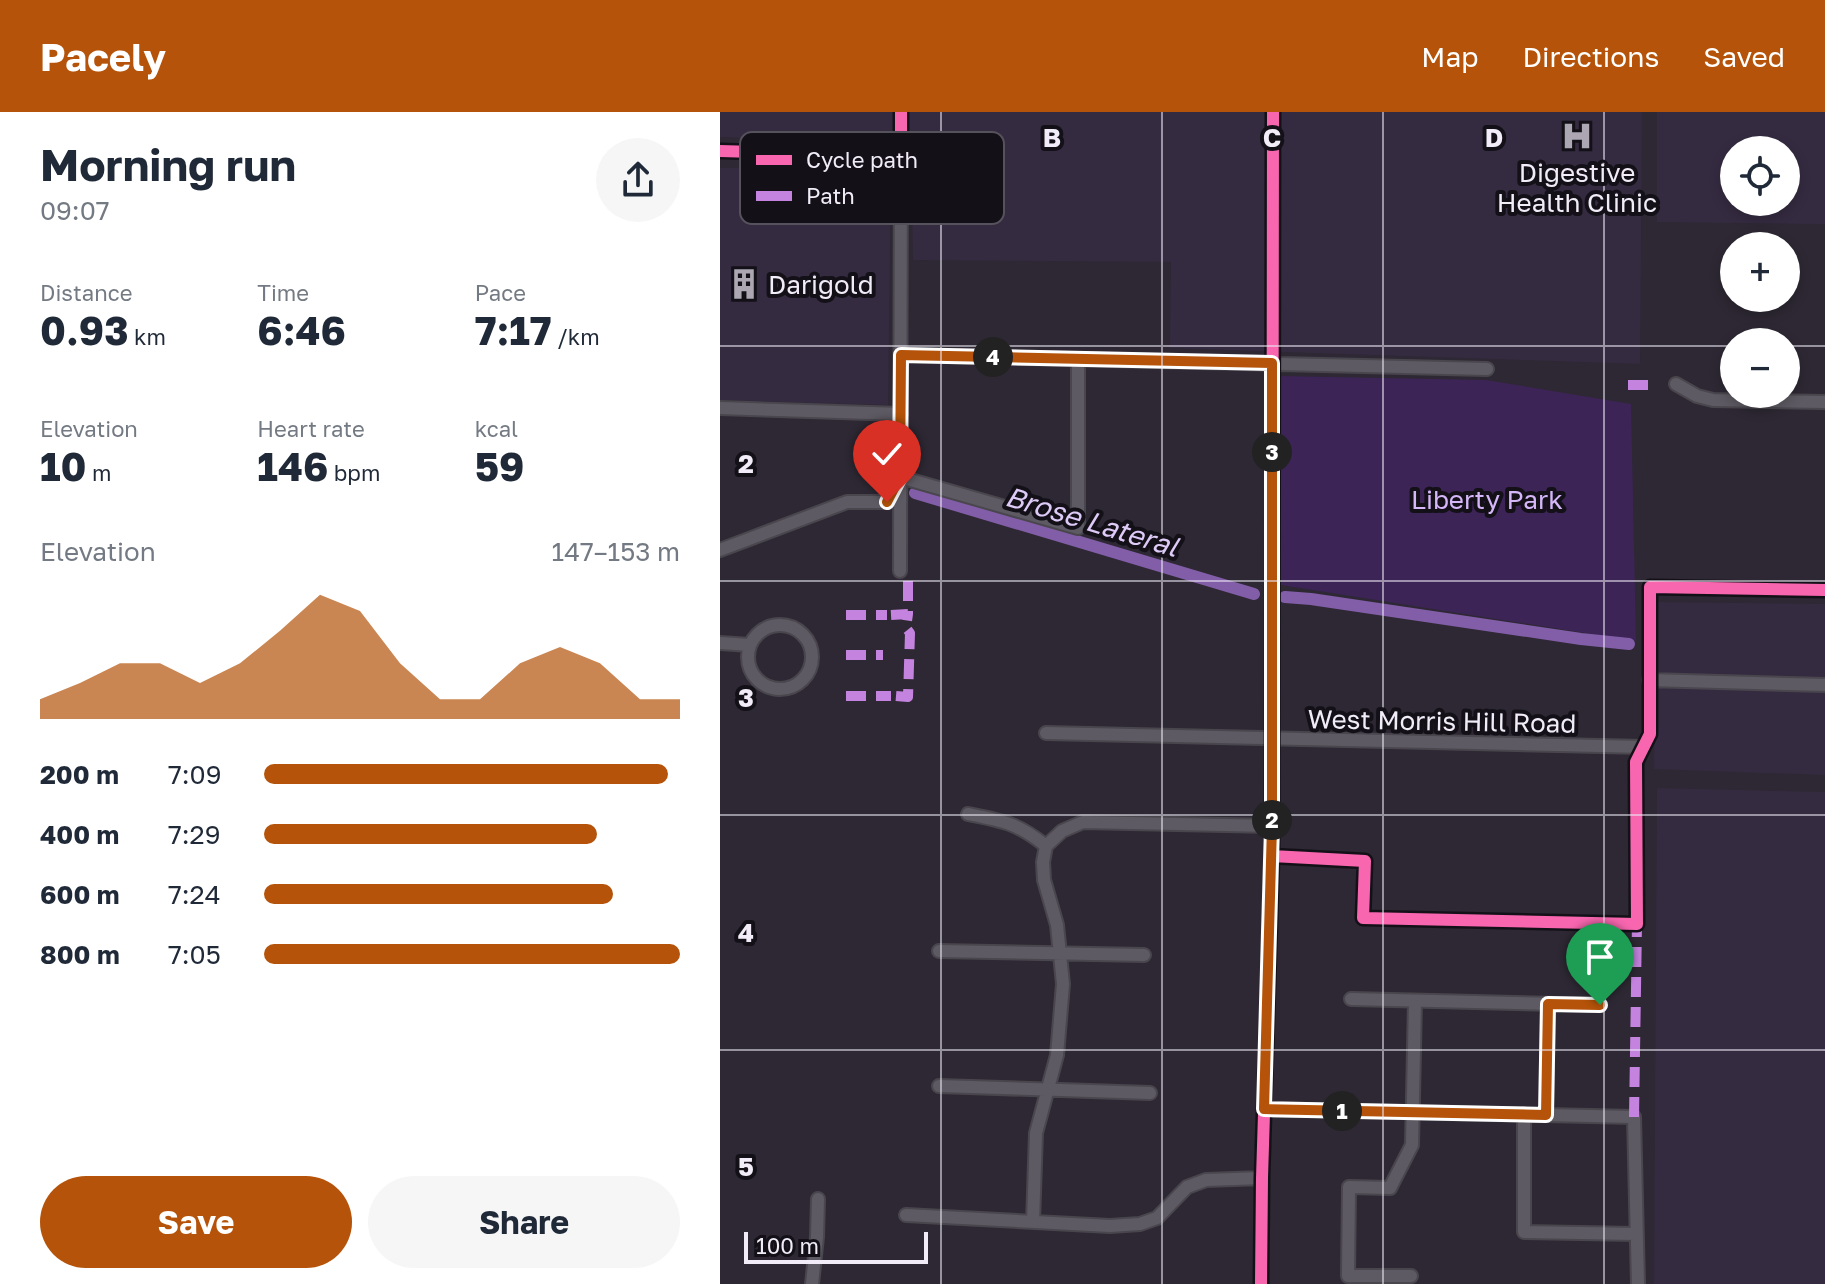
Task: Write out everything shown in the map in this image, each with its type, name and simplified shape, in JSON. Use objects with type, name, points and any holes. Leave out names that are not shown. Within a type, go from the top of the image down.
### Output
[{"type":"street","points":[[1261,1284],[1272,856],[1273,112]]},
{"type":"street","points":[[720,151],[740,152]]},
{"type":"street","points":[[900,571],[901,224]]},
{"type":"street","points":[[901,355],[1487,369]]},
{"type":"street","points":[[900,477],[1078,528],[1078,359]]},
{"type":"street","points":[[1676,384],[1697,396],[1713,400],[1825,402]]},
{"type":"street","points":[[720,408],[901,414]]},
{"type":"street","points":[[720,550],[847,502],[887,502],[900,477]]},
{"type":"street","points":[[1272,856],[1365,861],[1363,918],[1637,924],[1636,762],[1650,734],[1650,587],[1825,590]]},
{"type":"street","points":[[774,625],[795,628],[810,644],[811,664],[807,674],[800,682],[781,689],[761,683],[749,666],[747,655],[750,645],[755,636],[774,625]]},
{"type":"street","points":[[720,643],[750,645]]},
{"type":"street","points":[[1649,680],[1825,685]]},
{"type":"street","name":"West Morris Hill Road","points":[[1046,733],[1644,747]]},
{"type":"street","points":[[968,814],[1007,822],[1027,831],[1046,846]]},
{"type":"street","points":[[1033,1222],[1036,1133],[1057,1055],[1063,984],[1057,925],[1044,880],[1046,846],[1062,831],[1083,822],[1272,826]]},
{"type":"street","points":[[939,951],[1144,955]]},
{"type":"street","points":[[1351,999],[1600,1005]]},
{"type":"street","points":[[1411,1276],[1348,1276],[1349,1187],[1390,1188],[1412,1145],[1415,1001]]},
{"type":"street","points":[[1546,1115],[1548,1004]]},
{"type":"street","points":[[939,1086],[1150,1093]]},
{"type":"street","points":[[1264,1109],[1634,1117],[1638,1284]]},
{"type":"street","points":[[1524,1114],[1524,1232],[1636,1234]]},
{"type":"street","points":[[906,1215],[1110,1226],[1140,1224],[1157,1218],[1187,1187],[1215,1179],[1262,1178]]},
{"type":"street","points":[[812,1284],[818,1199]]},
{"type":"shaded area","points":[[720,112],[1642,112],[1640,364],[1170,348],[1171,262],[913,260],[912,224],[1004,224],[1004,132],[740,132],[740,138],[720,137]]},
{"type":"shaded area","points":[[1657,112],[1825,112],[1825,224],[1657,222]]},
{"type":"shaded area","points":[[720,168],[740,168],[740,224],[890,224],[888,405],[720,400]]},
{"type":"shaded area","points":[[1656,602],[1825,604],[1825,775],[1654,769]]},
{"type":"shaded area","points":[[1657,788],[1825,792],[1825,1284],[1654,1284]]},
{"type":"green space","name":"Liberty Park","points":[[1279,376],[1486,380],[1631,404],[1636,641],[1281,585]]},
{"type":"waterway","name":"Brose Lateral","points":[[915,493],[1254,594]]},
{"type":"waterway","name":"Brose Lateral","points":[[1285,597],[1629,644]]},
{"type":"marked path","points":[[1628,385],[1648,385]]},
{"type":"marked path","points":[[882,492],[883,485],[890,485]]},
{"type":"marked path","points":[[891,615],[908,614],[908,581]]},
{"type":"marked path","points":[[896,696],[908,697],[908,614]]},
{"type":"marked path","points":[[846,615],[887,615]]},
{"type":"marked path","points":[[846,655],[883,655]]},
{"type":"marked path","points":[[846,696],[891,696]]},
{"type":"marked path","points":[[1634,1117],[1637,924]]},
{"type":"cycle path","points":[[901,112],[901,132]]},
{"type":"cycle path","points":[[1261,1284],[1272,856],[1273,112]]},
{"type":"cycle path","points":[[720,151],[740,152]]},
{"type":"cycle path","points":[[1272,856],[1365,861],[1363,918],[1637,924],[1636,762],[1650,734],[1650,587],[1825,590]]},
{"type":"place","name":"Digestive Health Clinic","points":[[1577,136]]},
{"type":"place","name":"Darigold","points":[[744,284]]},
{"type":"route","points":[[887,502],[900,477],[901,355],[1272,363],[1272,826],[1264,1109],[1546,1115],[1548,1004],[1600,1005]]}]
